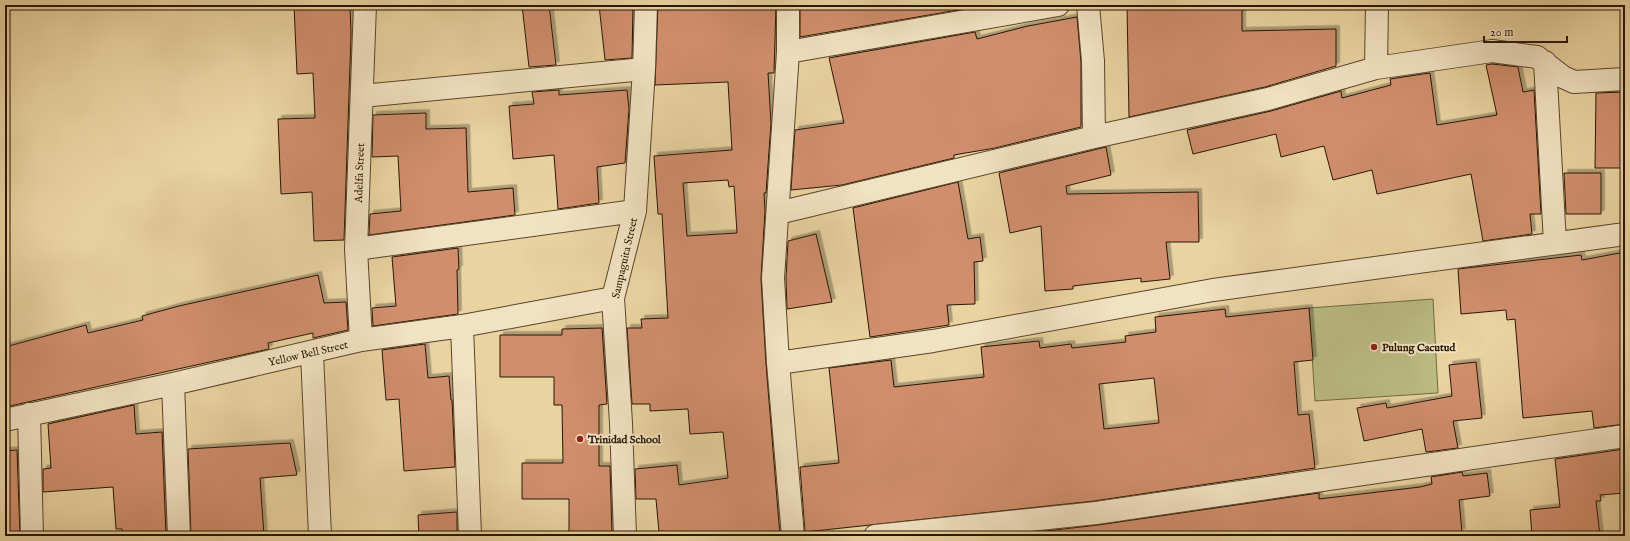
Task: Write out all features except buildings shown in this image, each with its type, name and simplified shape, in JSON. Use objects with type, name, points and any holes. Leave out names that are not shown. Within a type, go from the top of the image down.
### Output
[{"type":"street","name":"Adelfa Street","points":[[361,340],[356,249],[365,5]]},
{"type":"street","name":"Sampaguita Street","points":[[625,536],[621,423],[613,298],[635,211],[644,69],[646,5]]},
{"type":"street","points":[[788,5],[788,52],[773,278],[778,363],[793,536]]},
{"type":"street","points":[[788,52],[1058,5]]},
{"type":"street","points":[[1088,5],[1093,61],[1094,137]]},
{"type":"street","points":[[1376,68],[1377,5]]},
{"type":"street","points":[[778,212],[1094,137],[1268,99],[1376,68],[1492,51],[1538,56],[1563,78],[1574,82],[1625,79]]},
{"type":"street","points":[[1545,62],[1555,243]]},
{"type":"street","points":[[362,96],[644,69]]},
{"type":"street","points":[[356,249],[635,211]]},
{"type":"street","points":[[778,363],[933,341],[1213,290],[1625,234]]},
{"type":"street","name":"Yellow Bell Street","points":[[5,420],[312,353],[361,340],[462,326],[613,298]]},
{"type":"street","points":[[462,326],[470,536]]},
{"type":"street","points":[[312,353],[320,536]]},
{"type":"street","points":[[173,384],[179,536]]},
{"type":"street","points":[[29,414],[32,536]]},
{"type":"street","points":[[875,536],[1096,513],[1625,436]]},
{"type":"green space","name":"Pulung Cacutud","points":[[1433,299],[1438,393],[1315,401],[1309,308]]},
{"type":"place","name":"Pulung Cacutud","points":[[1374,347]]},
{"type":"place","name":"Trinidad School","points":[[580,439]]}]
